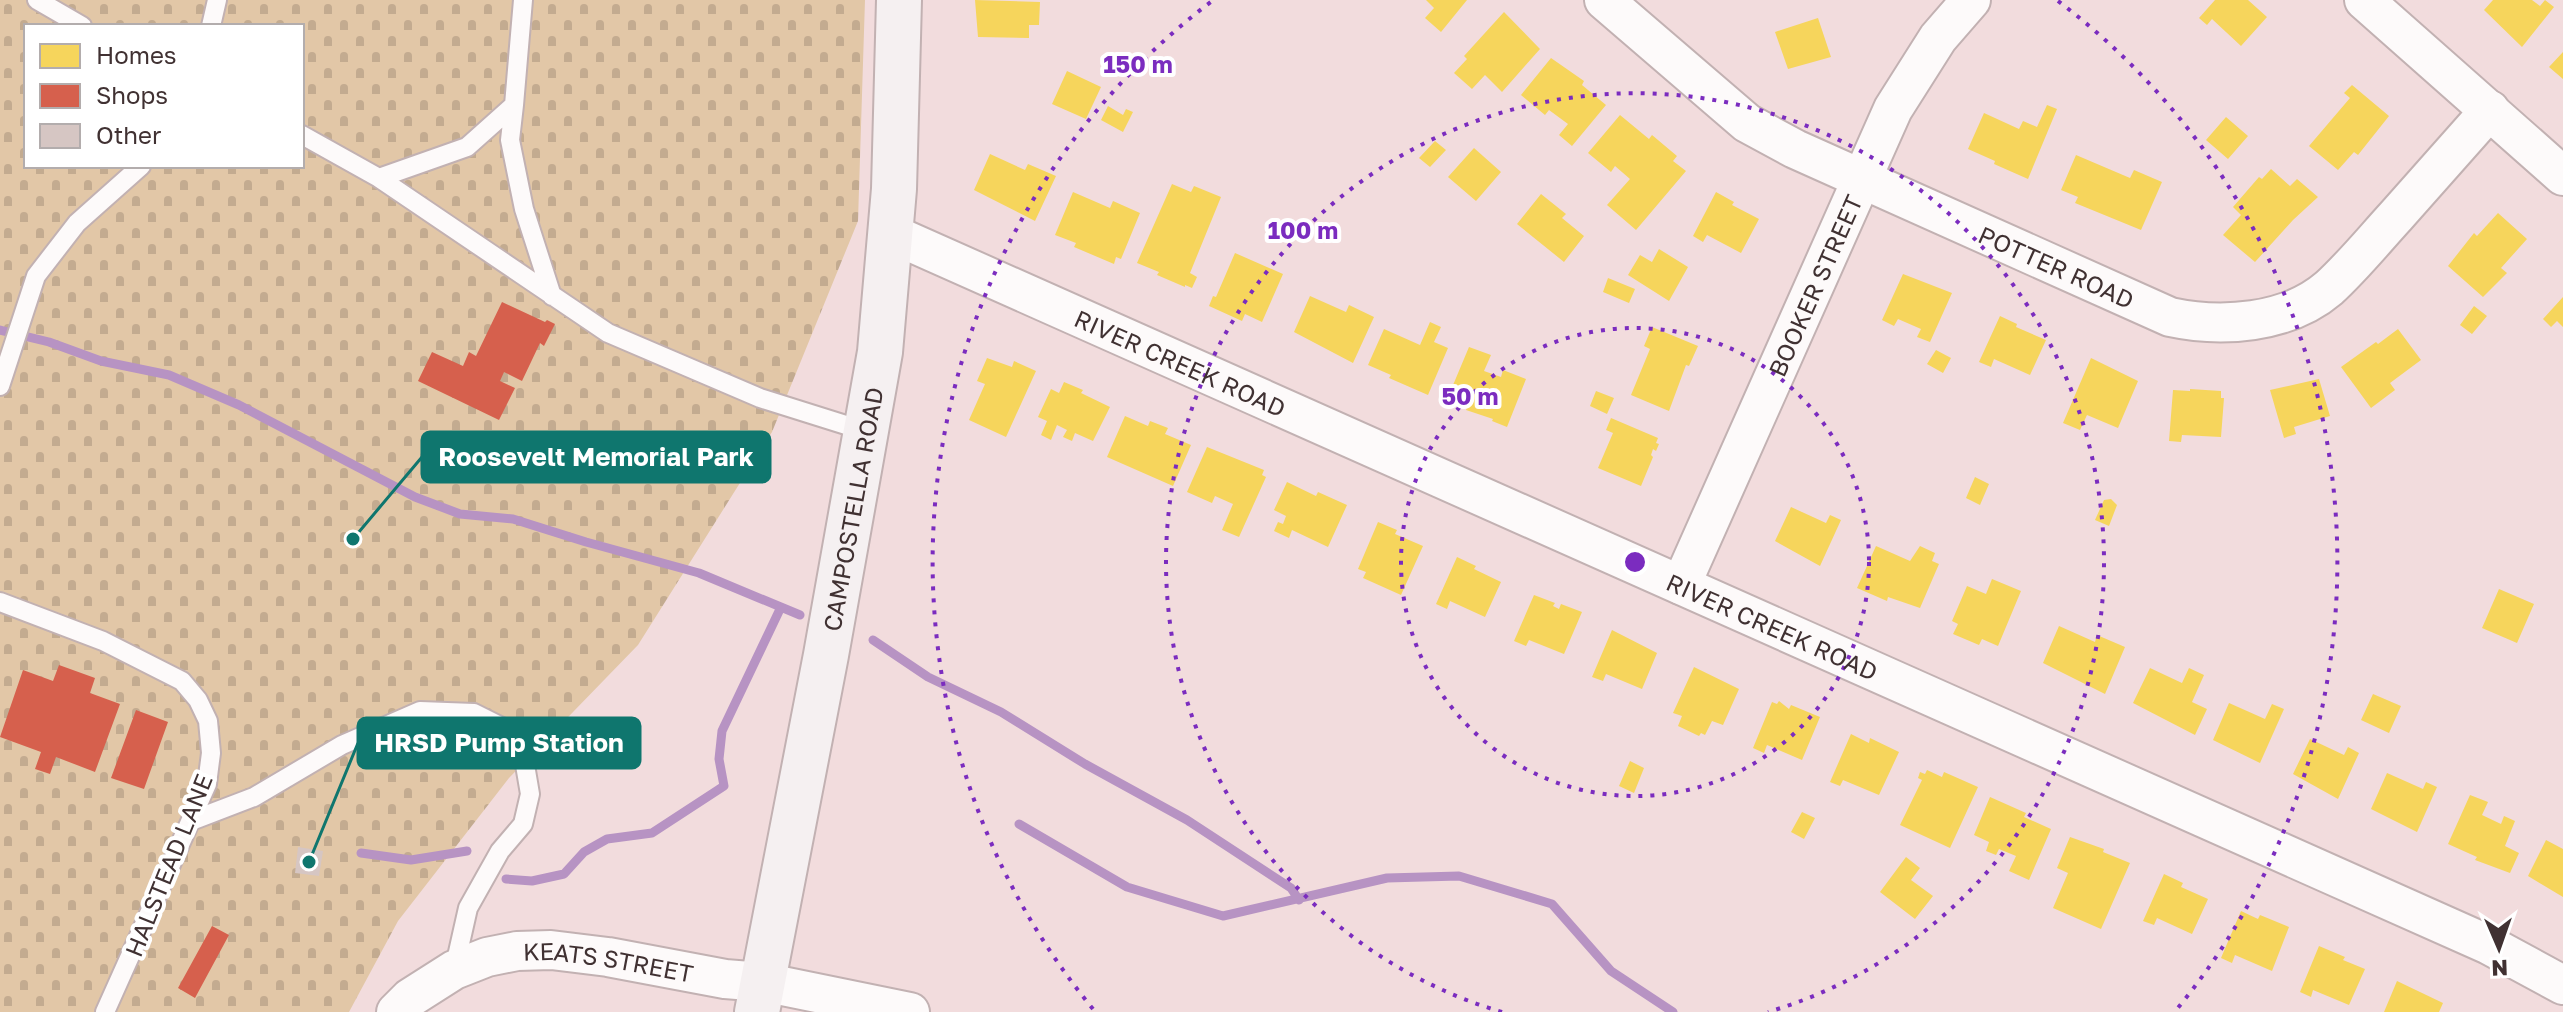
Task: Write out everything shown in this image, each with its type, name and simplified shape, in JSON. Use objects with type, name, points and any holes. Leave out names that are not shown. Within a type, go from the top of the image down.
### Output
[{"type":"main road","name":"CAMPOSTELLA ROAD","points":[[760,997],[880,352],[895,158],[899,0]]},
{"type":"street","name":"POTTER ROAD","points":[[1604,0],[1747,123],[1862,180],[2170,317],[2196,322],[2223,323],[2262,318],[2295,307],[2326,290],[2490,110]]},
{"type":"street","name":"BOOKER STREET","points":[[1681,585],[1893,109],[1938,38],[1971,0]]},
{"type":"street","points":[[2364,0],[2563,176]]},
{"type":"street","name":"RIVER CREEK ROAD","points":[[890,233],[2489,945],[2563,985]]},
{"type":"street","name":"KEATS STREET","points":[[396,1012],[410,998],[454,970],[487,957],[517,951],[551,950],[608,957],[725,979],[760,997],[910,1012]]},
{"type":"lane","points":[[37,0],[79,24]]},
{"type":"lane","points":[[211,24],[217,0]]},
{"type":"lane","points":[[523,0],[510,140],[521,196],[552,296]]},
{"type":"lane","points":[[379,178],[467,147],[514,105]]},
{"type":"lane","points":[[304,136],[379,178],[608,333],[760,398],[865,431]]},
{"type":"lane","points":[[0,386],[36,276],[77,223],[139,168]]},
{"type":"lane","name":"HALSTEAD LANE","points":[[0,602],[103,641],[182,681],[198,700],[208,721],[211,753],[207,784],[105,1012]]},
{"type":"lane","points":[[191,821],[254,797],[342,745],[420,711],[474,713],[504,728],[524,759],[530,794],[523,824],[500,851],[468,908],[454,970]]},
{"type":"green space","points":[[0,0],[865,0],[858,221],[772,432],[638,645],[509,778],[398,921],[349,1012],[0,1012]]},
{"type":"building: Homes","points":[[975,0],[1040,2],[1039,25],[1029,25],[1029,38],[978,37]]},
{"type":"building: Homes","points":[[1426,0],[1467,0],[1441,32],[1425,18],[1434,8]]},
{"type":"building: Homes","points":[[2215,0],[2248,0],[2267,17],[2241,46],[2212,19],[2207,25],[2199,18]]},
{"type":"building: Homes","points":[[2493,0],[2532,0],[2540,6],[2545,0],[2554,7],[2522,47],[2484,10]]},
{"type":"building: Homes","points":[[1504,12],[1540,49],[1502,92],[1485,75],[1472,89],[1454,73],[1467,59],[1464,56]]},
{"type":"building: Homes","points":[[1818,18],[1831,57],[1788,69],[1775,32]]},
{"type":"building: Homes","points":[[2563,52],[2563,79],[2549,67]]},
{"type":"building: Homes","points":[[1551,58],[1584,81],[1582,85],[1606,105],[1572,146],[1559,135],[1568,124],[1549,110],[1545,115],[1521,95]]},
{"type":"building: Homes","points":[[1067,71],[1101,87],[1086,119],[1052,104]]},
{"type":"building: Homes","points":[[2352,85],[2389,116],[2358,155],[2354,152],[2338,170],[2309,146],[2350,98],[2344,93]]},
{"type":"building: Homes","points":[[2047,105],[2057,109],[2028,179],[1968,149],[1984,113],[2019,129],[2023,121],[2037,127]]},
{"type":"building: Homes","points":[[1108,106],[1123,115],[1126,109],[1133,112],[1123,132],[1101,120]]},
{"type":"building: Homes","points":[[1620,115],[1649,139],[1652,135],[1677,156],[1673,161],[1686,171],[1636,230],[1607,205],[1630,179],[1615,166],[1611,172],[1588,153]]},
{"type":"building: Homes","points":[[2226,117],[2248,136],[2228,159],[2206,140]]},
{"type":"building: Homes","points":[[1435,141],[1446,150],[1430,167],[1419,158]]},
{"type":"building: Homes","points":[[1474,148],[1501,172],[1476,201],[1448,177]]},
{"type":"building: Homes","points":[[990,154],[1025,170],[1028,164],[1056,176],[1035,221],[974,190]]},
{"type":"building: Homes","points":[[2076,155],[2130,178],[2134,170],[2162,182],[2141,230],[2075,203],[2078,197],[2061,190]]},
{"type":"building: Homes","points":[[2271,169],[2290,186],[2297,179],[2318,197],[2255,262],[2223,235],[2241,215],[2233,207],[2259,177],[2262,179]]},
{"type":"building: Homes","points":[[1172,184],[1191,192],[1194,186],[1221,197],[1190,273],[1197,277],[1192,288],[1157,275],[1159,272],[1137,263]]},
{"type":"building: Homes","points":[[1073,192],[1110,208],[1113,201],[1140,213],[1121,259],[1116,257],[1114,264],[1055,235]]},
{"type":"building: Homes","points":[[1716,192],[1734,202],[1732,205],[1759,219],[1741,253],[1707,235],[1703,242],[1693,236]]},
{"type":"building: Homes","points":[[1541,194],[1566,214],[1562,218],[1584,236],[1564,262],[1517,224]]},
{"type":"building: Homes","points":[[2498,213],[2527,239],[2501,268],[2507,273],[2483,297],[2448,266],[2474,233],[2477,236]]},
{"type":"building: Homes","points":[[1659,249],[1688,267],[1669,301],[1628,275],[1640,255],[1652,262]]},
{"type":"building: Homes","points":[[1235,253],[1283,274],[1262,322],[1245,314],[1242,321],[1209,306]]},
{"type":"building: Homes","points":[[1903,274],[1952,293],[1930,342],[1917,337],[1921,329],[1898,319],[1894,326],[1882,320]]},
{"type":"building: Homes","points":[[1608,278],[1635,289],[1629,303],[1603,292]]},
{"type":"building: Homes","points":[[1310,296],[1346,312],[1349,305],[1374,317],[1353,363],[1294,332]]},
{"type":"building: Homes","points":[[2563,297],[2563,327],[2557,321],[2551,327],[2543,319]]},
{"type":"building: Homes","points":[[2474,306],[2487,316],[2472,334],[2460,325]]},
{"type":"building: Homes","points":[[2000,316],[2046,340],[2030,375],[1994,359],[1991,367],[1979,362]]},
{"type":"building: Homes","points":[[1430,322],[1441,327],[1434,342],[1448,348],[1428,395],[1368,365],[1384,329],[1420,345]]},
{"type":"building: Homes","points":[[1652,327],[1698,346],[1689,366],[1686,365],[1669,411],[1631,395],[1650,349],[1644,346]]},
{"type":"building: Homes","points":[[2398,329],[2421,360],[2390,383],[2395,390],[2371,408],[2341,367]]},
{"type":"building: Homes","points":[[1469,347],[1491,355],[1484,371],[1501,377],[1503,370],[1526,379],[1507,427],[1466,410],[1468,405],[1448,397]]},
{"type":"building: Homes","points":[[1936,350],[1951,358],[1943,373],[1927,364]]},
{"type":"building: Homes","points":[[987,358],[1012,367],[1014,361],[1036,371],[1006,437],[969,420],[985,384],[977,381]]},
{"type":"building: Homes","points":[[2091,358],[2138,381],[2118,428],[2087,415],[2080,430],[2063,423]]},
{"type":"building: Homes","points":[[2319,379],[2330,416],[2294,427],[2296,434],[2284,438],[2270,390]]},
{"type":"building: Homes","points":[[1064,382],[1110,407],[1093,441],[1075,433],[1072,441],[1063,437],[1067,430],[1057,425],[1051,440],[1041,435],[1047,421],[1038,417],[1051,389],[1059,393]]},
{"type":"building: Homes","points":[[2173,390],[2221,391],[2221,398],[2224,398],[2221,437],[2182,435],[2181,442],[2169,441]]},
{"type":"building: Homes","points":[[1596,391],[1614,398],[1607,414],[1590,406]]},
{"type":"building: Homes","points":[[1125,416],[1148,426],[1150,421],[1168,428],[1165,434],[1191,445],[1173,486],[1107,457]]},
{"type":"building: Homes","points":[[1611,418],[1658,438],[1656,443],[1659,444],[1656,451],[1653,449],[1653,457],[1641,486],[1598,468],[1613,433],[1606,430]]},
{"type":"building: Homes","points":[[1207,447],[1264,470],[1262,475],[1266,477],[1239,537],[1222,530],[1233,504],[1215,496],[1212,503],[1187,492]]},
{"type":"building: Homes","points":[[1975,477],[1989,484],[1980,505],[1966,498]]},
{"type":"building: Homes","points":[[1287,482],[1316,496],[1318,492],[1347,505],[1328,547],[1292,530],[1289,538],[1274,531],[1278,522],[1283,524],[1286,516],[1274,510]]},
{"type":"building: Homes","points":[[2111,499],[2117,505],[2109,526],[2095,520],[2104,500]]},
{"type":"building: Homes","points":[[1791,507],[1826,523],[1830,515],[1841,520],[1820,566],[1775,541]]},
{"type":"building: Homes","points":[[1378,522],[1397,530],[1395,534],[1423,546],[1401,595],[1363,578],[1366,572],[1358,569]]},
{"type":"building: Homes","points":[[1876,546],[1910,561],[1920,546],[1935,553],[1932,561],[1939,564],[1920,608],[1888,597],[1887,601],[1857,588]]},
{"type":"building: Homes","points":[[1457,557],[1501,582],[1485,617],[1450,601],[1447,609],[1436,604]]},
{"type":"building: Homes","points":[[1992,579],[2021,591],[1998,646],[1982,639],[1979,645],[1953,634],[1958,624],[1952,621],[1967,586],[1986,594]]},
{"type":"building: Homes","points":[[2499,589],[2534,604],[2517,643],[2482,628]]},
{"type":"building: Homes","points":[[1534,595],[1555,603],[1553,606],[1559,609],[1561,604],[1582,612],[1564,654],[1529,640],[1526,646],[1514,641]]},
{"type":"building: Homes","points":[[2059,626],[2095,642],[2097,635],[2125,647],[2105,694],[2043,663]]},
{"type":"building: Homes","points":[[1612,630],[1657,653],[1642,689],[1606,674],[1603,681],[1592,677]]},
{"type":"building: Homes","points":[[1694,667],[1739,689],[1723,725],[1712,721],[1705,735],[1701,733],[1699,736],[1678,726],[1682,716],[1673,713]]},
{"type":"building: Homes","points":[[2150,668],[2182,683],[2189,668],[2204,675],[2192,702],[2207,709],[2195,735],[2133,703]]},
{"type":"building: Homes","points":[[2373,694],[2401,706],[2389,733],[2361,720]]},
{"type":"building: Homes","points":[[1779,701],[1789,709],[1791,705],[1820,717],[1802,760],[1767,745],[1764,753],[1753,748],[1772,702],[1777,704]]},
{"type":"building: Homes","points":[[2229,703],[2265,719],[2272,704],[2284,709],[2260,763],[2213,740]]},
{"type":"building: Homes","points":[[1851,734],[1869,743],[1870,738],[1899,752],[1879,795],[1843,780],[1840,786],[1830,782]]},
{"type":"building: Homes","points":[[2310,739],[2344,755],[2348,747],[2359,753],[2338,799],[2293,774]]},
{"type":"building: Homes","points":[[1630,761],[1644,768],[1634,793],[1619,786]]},
{"type":"building: Homes","points":[[1927,770],[1942,777],[1944,772],[1978,787],[1950,848],[1900,825],[1922,780],[1918,778],[1920,772],[1925,774]]},
{"type":"building: Homes","points":[[2387,773],[2423,789],[2426,782],[2437,787],[2417,832],[2371,809]]},
{"type":"building: Homes","points":[[2470,795],[2488,802],[2482,815],[2501,824],[2504,816],[2515,821],[2505,846],[2519,853],[2510,873],[2475,860],[2477,857],[2448,844]]},
{"type":"building: Homes","points":[[1990,797],[2026,813],[2024,817],[2051,829],[2029,880],[2009,871],[2016,856],[1999,849],[1996,855],[1986,851],[1989,842],[1974,835]]},
{"type":"building: Homes","points":[[1802,812],[1815,818],[1804,839],[1791,832]]},
{"type":"building: Homes","points":[[2070,837],[2104,849],[2103,852],[2130,863],[2101,929],[2053,908],[2068,873],[2057,868]]},
{"type":"building: Homes","points":[[2546,840],[2563,849],[2563,897],[2528,876]]},
{"type":"building: Homes","points":[[1906,857],[1920,868],[1911,880],[1933,896],[1915,919],[1880,892]]},
{"type":"building: Homes","points":[[2164,874],[2183,883],[2181,887],[2208,899],[2192,934],[2157,918],[2154,925],[2143,921]]},
{"type":"building: Homes","points":[[2241,911],[2289,927],[2272,971],[2235,955],[2232,963],[2221,958]]},
{"type":"building: Homes","points":[[2319,946],[2365,969],[2349,1005],[2313,990],[2311,997],[2300,992]]},
{"type":"building: Homes","points":[[2397,981],[2443,1003],[2439,1012],[2384,1012]]},
{"type":"building: Shops","points":[[502,302],[555,324],[544,346],[540,343],[522,381],[504,372],[500,381],[515,388],[499,420],[418,381],[432,352],[463,366],[469,352],[476,356]]},
{"type":"building: Shops","points":[[59,665],[95,678],[90,693],[120,704],[95,772],[56,757],[50,774],[35,769],[41,752],[0,737],[23,670],[53,681]]},
{"type":"building: Shops","points":[[136,710],[168,722],[144,789],[111,778]]},
{"type":"building: Shops","points":[[212,926],[229,935],[195,998],[178,988]]},
{"type":"building: Other","points":[[298,847],[323,851],[319,876],[295,873]]},
{"type":"waterway","points":[[0,330],[49,342],[101,361],[169,375],[239,405],[415,497],[460,514],[513,519],[699,573],[800,615]]},
{"type":"waterway","points":[[506,879],[532,881],[564,874],[584,852],[607,839],[652,833],[724,786],[719,759],[722,731],[781,607]]},
{"type":"waterway","points":[[873,640],[928,677],[1001,712],[1085,764],[1187,820],[1291,888],[1299,900]]},
{"type":"waterway","points":[[1019,824],[1127,887],[1223,916],[1387,878],[1459,876],[1552,904],[1611,971],[1673,1012]]},
{"type":"waterway","points":[[361,853],[411,860],[467,851]]},
{"type":"place","name":"Roosevelt Memorial Park","points":[[353,539]]},
{"type":"place","name":"HRSD Pump Station","points":[[309,862]]}]
